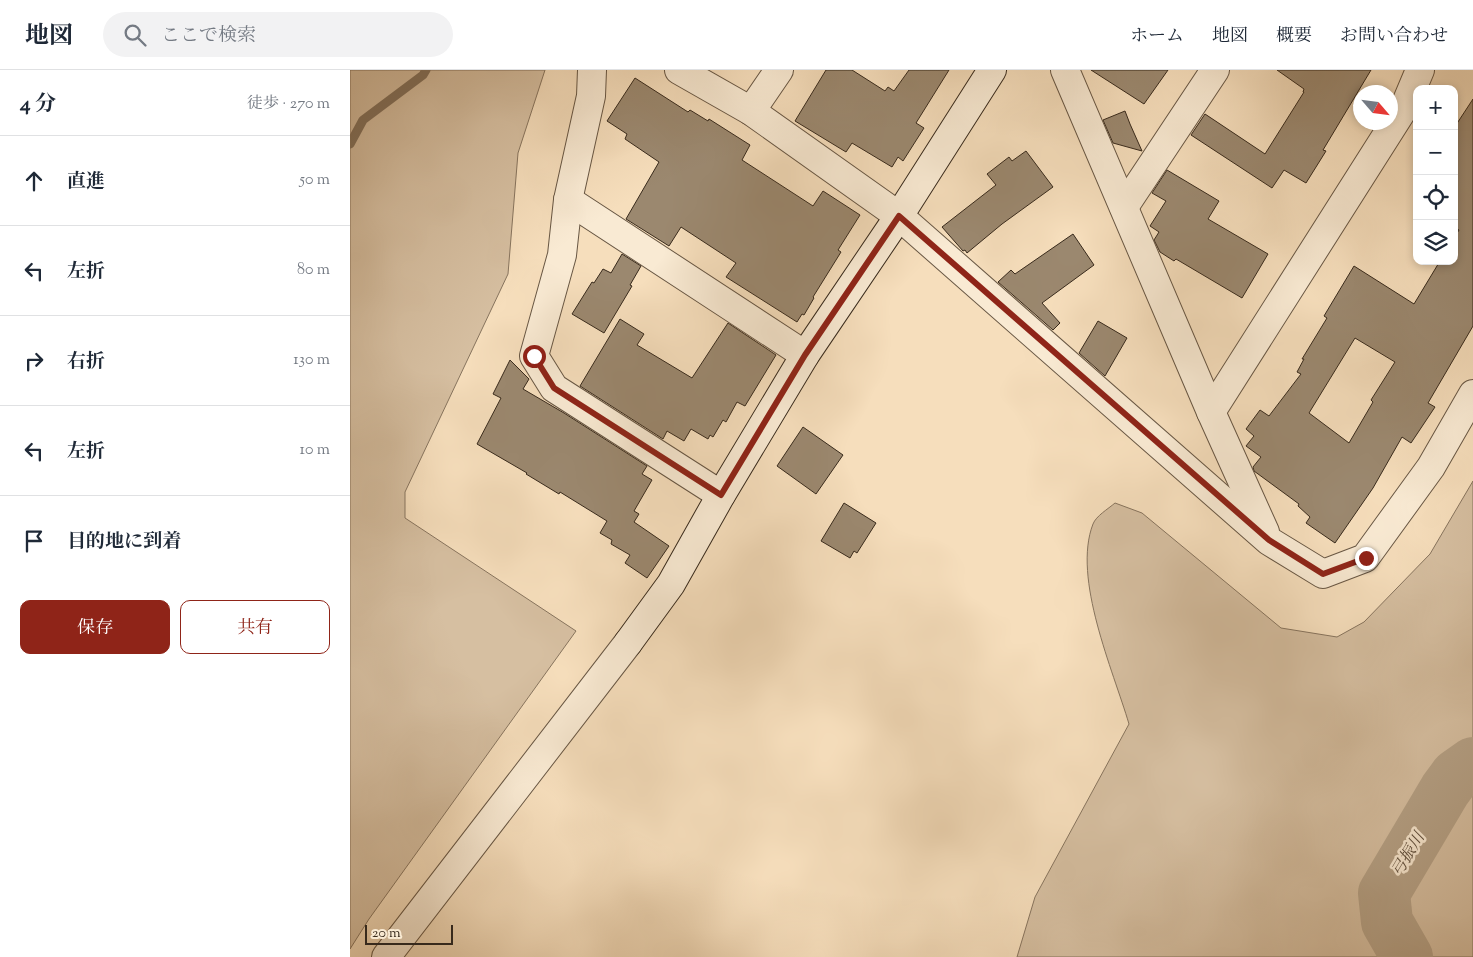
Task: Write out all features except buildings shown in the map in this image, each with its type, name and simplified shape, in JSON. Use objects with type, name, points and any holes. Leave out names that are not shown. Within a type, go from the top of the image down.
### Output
[{"type":"street","points":[[592,70],[590,96],[568,200],[562,255],[534,356],[554,388],[721,495]]},
{"type":"street","points":[[679,70],[751,111],[899,216],[1269,540],[1323,574],[1366,558],[1430,467],[1473,394]]},
{"type":"street","points":[[751,111],[779,70]]},
{"type":"street","points":[[386,957],[628,643],[671,584],[721,495],[805,355],[899,216],[992,70]]},
{"type":"street","points":[[1065,70],[1269,540]]},
{"type":"street","points":[[1124,207],[1215,70]]},
{"type":"street","points":[[1212,412],[1404,108],[1420,70]]},
{"type":"street","points":[[568,200],[805,355]]},
{"type":"shaded area","points":[[350,70],[545,70],[518,153],[508,274],[405,492],[405,518],[576,631],[369,919],[350,949]]},
{"type":"shaded area","points":[[1473,481],[1473,957],[1017,957],[1035,897],[1129,724],[1105,651],[1091,597],[1088,546],[1093,524],[1097,518],[1115,503],[1142,513],[1281,628],[1337,637],[1364,622],[1430,554]]},
{"type":"waterway","points":[[350,144],[363,120],[423,75],[426,70]]},
{"type":"waterway","name":"弓振川","points":[[1407,957],[1387,922],[1384,893],[1445,790],[1456,775],[1473,763]]},
{"type":"route","points":[[534,356],[554,388],[721,495],[805,355],[899,216],[1269,540],[1323,574],[1366,558]]}]
